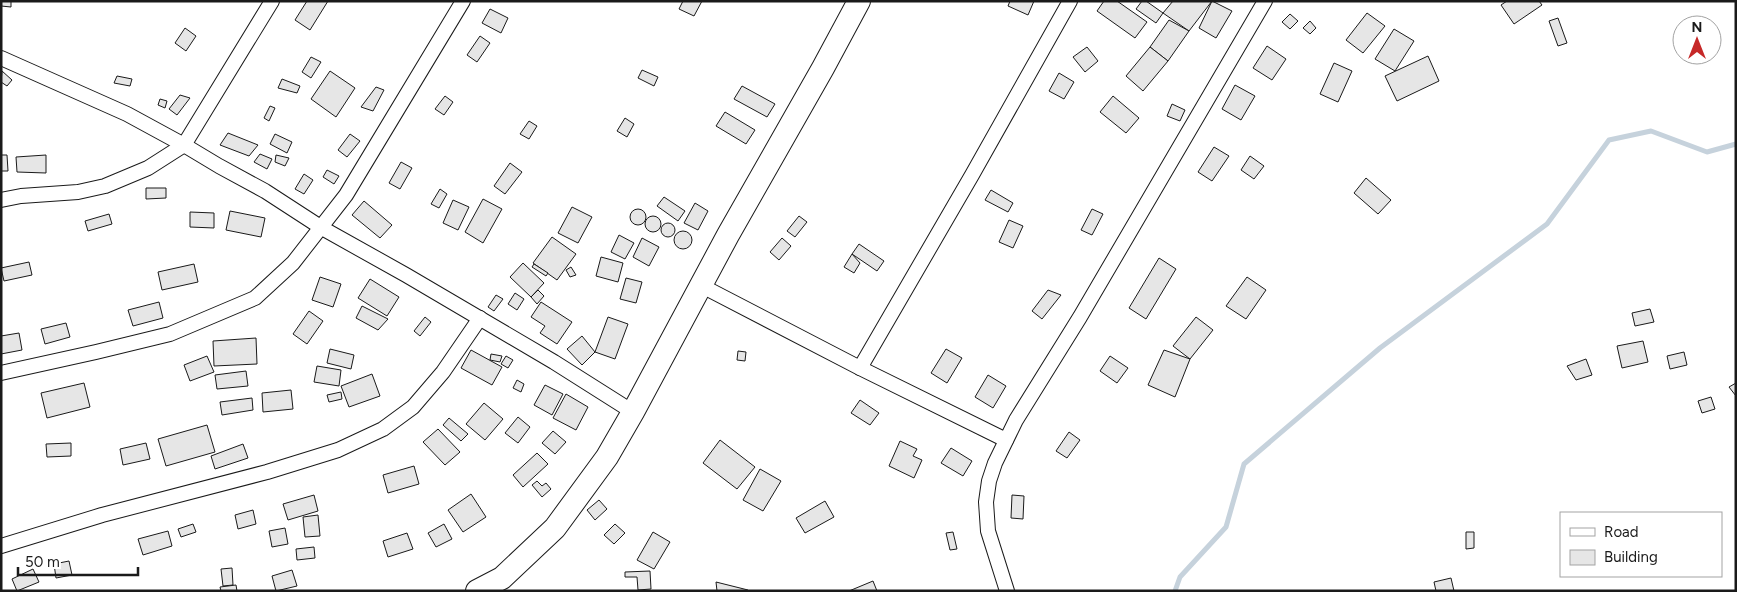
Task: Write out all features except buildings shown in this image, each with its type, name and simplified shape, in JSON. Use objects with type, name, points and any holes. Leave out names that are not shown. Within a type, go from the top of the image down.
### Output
[{"type":"main road","points":[[477,591],[502,578],[555,528],[606,457],[859,1]]},
{"type":"street","points":[[1,200],[21,196],[78,192],[105,186],[148,168],[184,145],[272,1]]},
{"type":"street","points":[[1,373],[170,334],[255,298],[293,264],[346,195],[464,1]]},
{"type":"street","points":[[860,368],[1070,1]]},
{"type":"street","points":[[1007,591],[988,531],[986,502],[989,481],[1006,440],[1016,420],[1080,316],[1265,1]]},
{"type":"street","points":[[1,58],[127,114],[184,145],[265,191],[322,228],[554,362],[632,412]]},
{"type":"street","points":[[700,285],[860,368],[1006,440]]},
{"type":"street","points":[[1,546],[102,515],[258,475],[338,450],[383,429],[413,407],[443,372],[480,318]]},
{"type":"waterway","points":[[1175,591],[1180,577],[1226,527],[1244,464],[1380,348],[1547,224],[1609,140],[1651,131],[1707,152],[1736,144]]}]
